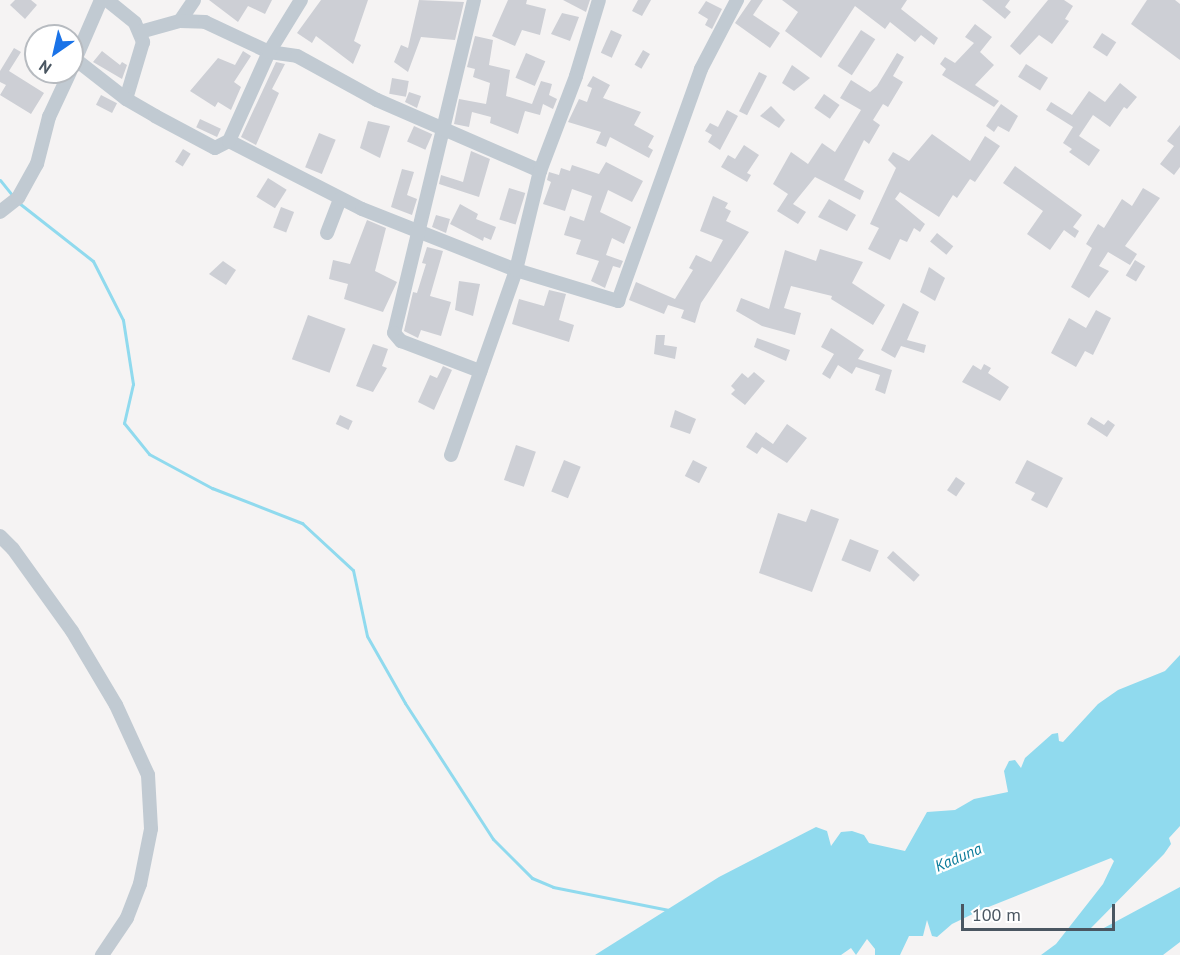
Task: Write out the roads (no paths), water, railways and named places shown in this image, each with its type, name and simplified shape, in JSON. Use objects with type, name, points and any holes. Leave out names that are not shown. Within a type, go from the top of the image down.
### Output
[{"type":"street","points":[[84,39],[101,0]]},
{"type":"street","points":[[107,0],[135,22],[143,42],[126,99]]},
{"type":"street","points":[[180,21],[194,0]]},
{"type":"street","points":[[84,73],[215,148],[229,141],[269,52],[301,0]]},
{"type":"street","points":[[472,0],[416,230],[394,333],[401,341],[480,371]]},
{"type":"street","points":[[451,455],[516,270],[540,171],[576,76],[599,0]]},
{"type":"street","points":[[229,141],[340,199],[516,270],[618,301],[701,69],[737,0]]},
{"type":"street","points":[[140,32],[180,21],[205,22],[269,52],[297,56],[377,99],[540,171]]},
{"type":"street","points":[[1,211],[18,198],[36,164],[49,117],[64,84]]},
{"type":"street","points":[[327,233],[340,199]]},
{"type":"street","points":[[0,537],[13,549],[72,632],[116,705],[148,775],[151,829],[140,884],[127,918],[102,955]]},
{"type":"water","name":"Kaduna","points":[[1180,655],[1180,826],[1169,838],[1171,844],[1164,854],[1090,929],[1102,929],[1180,887],[1180,942],[1163,955],[1041,955],[1056,944],[1103,884],[1114,861],[1111,858],[981,910],[952,924],[937,937],[932,936],[927,920],[923,936],[909,936],[900,955],[875,955],[875,949],[867,939],[856,955],[851,948],[841,955],[595,955],[719,877],[816,827],[827,831],[831,846],[841,832],[852,831],[864,835],[869,843],[905,851],[927,812],[955,810],[974,799],[1008,792],[1004,771],[1009,761],[1015,760],[1021,768],[1025,758],[1052,734],[1058,733],[1059,741],[1063,742],[1098,704],[1118,690],[1165,671]]},
{"type":"waterway","points":[[0,180],[13,196]]},
{"type":"waterway","points":[[19,203],[93,261],[123,320],[133,384],[124,423],[149,454],[212,488],[302,523],[353,570],[367,636],[405,703],[493,839],[532,878],[553,887],[669,910]]}]
